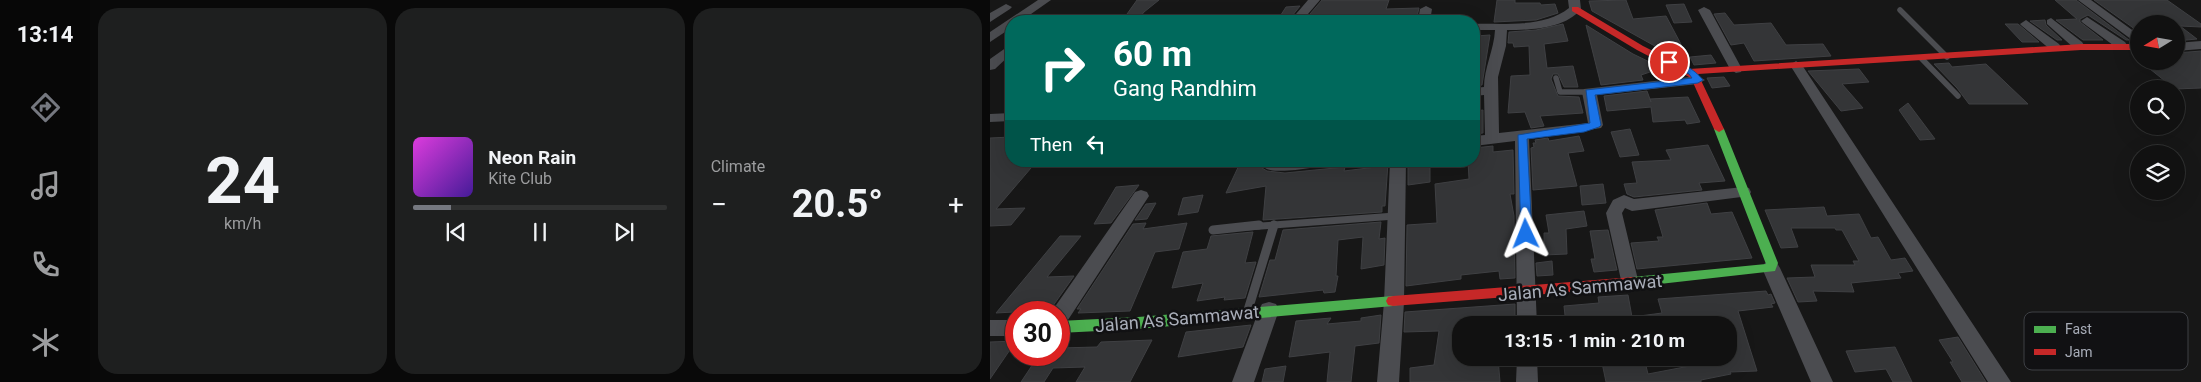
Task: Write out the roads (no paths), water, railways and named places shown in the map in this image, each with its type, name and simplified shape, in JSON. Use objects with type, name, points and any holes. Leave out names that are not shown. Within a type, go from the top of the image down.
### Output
[{"type":"street","points":[[1023,15],[1045,0]]},
{"type":"street","points":[[1301,15],[1314,0]]},
{"type":"street","points":[[2084,0],[2130,34]]},
{"type":"street","points":[[990,19],[1006,8]]},
{"type":"street","points":[[1425,15],[1426,9]]},
{"type":"street","points":[[1480,27],[1545,22],[1572,9],[1694,76],[1720,131],[1772,263],[1771,268],[1822,382]]},
{"type":"street","points":[[1704,10],[1736,69]]},
{"type":"street","points":[[2087,21],[2121,45]]},
{"type":"street","points":[[2050,22],[2078,45]]},
{"type":"street","points":[[2026,24],[2055,47]]},
{"type":"street","points":[[1492,138],[1491,77],[1500,46],[1501,26]]},
{"type":"street","points":[[990,38],[1005,27]]},
{"type":"street","points":[[1480,140],[1584,129],[1596,125],[1590,92],[1736,69],[1947,57],[2078,45],[2130,46]]},
{"type":"street","points":[[2185,46],[2201,45]]},
{"type":"street","points":[[990,52],[1005,51]]},
{"type":"street","points":[[990,66],[1005,54]]},
{"type":"street","points":[[1796,65],[2000,382]]},
{"type":"street","points":[[1480,91],[1491,90]]},
{"type":"street","points":[[990,118],[1005,117]]},
{"type":"street","points":[[1522,137],[1527,316]]},
{"type":"street","points":[[1388,382],[1394,302],[1398,167]]},
{"type":"street","points":[[1630,284],[1614,212],[1619,204],[1624,201],[1632,205],[1743,192]]},
{"type":"street","points":[[1070,301],[1140,196]]},
{"type":"street","name":"Jalan As Sammawat","points":[[1070,326],[1140,323],[1269,310],[1630,284],[1759,272],[1771,268]]},
{"type":"street","points":[[1243,382],[1269,310]]},
{"type":"street","points":[[990,328],[1005,328]]},
{"type":"street","points":[[1527,366],[1527,382]]},
{"type":"lane","points":[[1900,10],[1947,57]]},
{"type":"lane","points":[[1920,58],[1958,96]]},
{"type":"lane","points":[[1556,78],[1558,92],[1590,92]]},
{"type":"lane","points":[[1213,230],[1395,216]]},
{"type":"lane","points":[[1247,313],[1274,224]]}]
